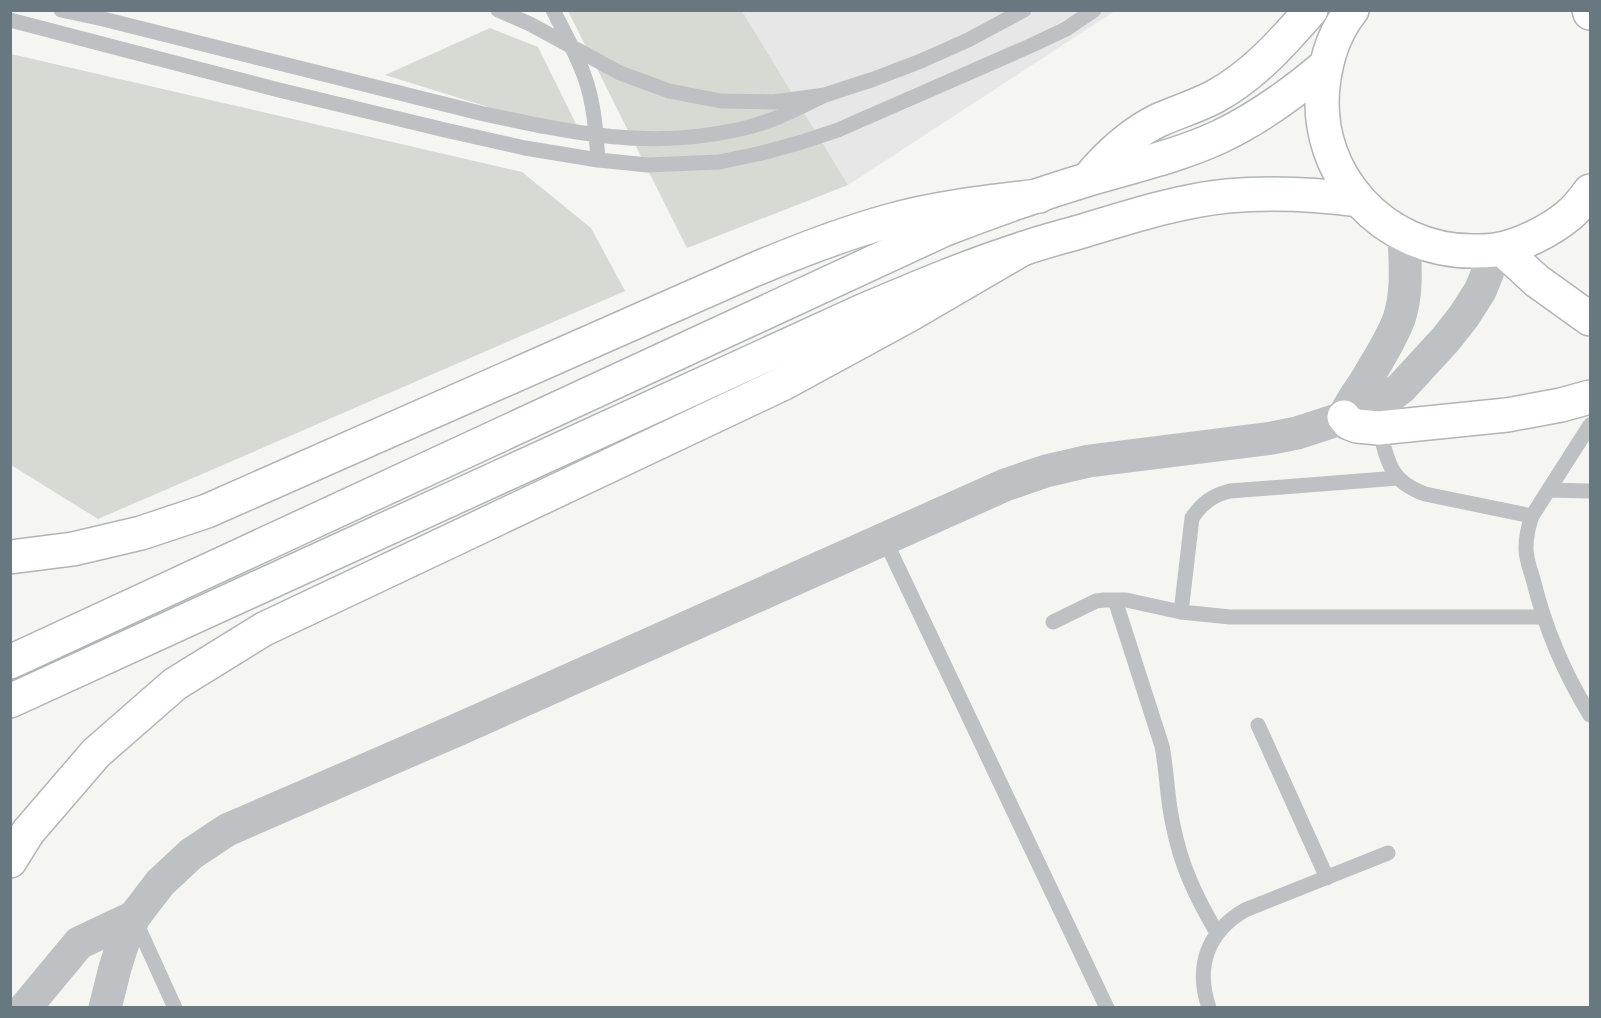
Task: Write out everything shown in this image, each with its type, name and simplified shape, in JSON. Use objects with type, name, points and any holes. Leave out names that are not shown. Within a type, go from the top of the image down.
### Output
[{"type":"main road","points":[[1087,179],[1107,156],[1132,136],[1158,120],[1214,97],[1252,71],[1311,10]]},
{"type":"main road","points":[[1352,10],[1334,40],[1325,66],[1321,101],[1325,137],[1338,170],[1358,200],[1379,220],[1404,235],[1430,246],[1458,251],[1497,250],[1538,236],[1570,215],[1590,191]]},
{"type":"main road","points":[[10,662],[897,251],[991,211],[1087,179],[1178,153],[1218,137],[1292,94],[1325,66]]},
{"type":"main road","points":[[10,701],[860,312],[970,267],[1137,214],[1226,196],[1314,195],[1358,200]]},
{"type":"main road","points":[[10,557],[73,549],[141,534],[207,511],[820,242],[891,220],[964,204],[1039,196]]},
{"type":"main road","points":[[10,861],[28,832],[96,753],[175,684],[264,629],[784,383],[909,315],[1024,248]]},
{"type":"main road","points":[[1497,250],[1590,319]]},
{"type":"main road","points":[[1344,417],[1349,423],[1357,426],[1379,428],[1507,415],[1590,397]]},
{"type":"street","points":[[1344,417],[1348,406],[1391,338],[1399,318],[1404,300],[1406,269],[1404,235]]},
{"type":"street","points":[[105,1008],[115,968],[134,917],[160,883],[191,854],[227,830],[1005,485],[1046,471],[1089,461],[1297,433],[1374,408],[1401,388],[1464,316],[1480,291],[1497,250]]},
{"type":"street","points":[[25,1008],[79,943],[134,917]]},
{"type":"lane","points":[[61,10],[107,15],[480,113],[597,136],[644,140],[692,138],[738,130],[783,116],[825,95]]},
{"type":"lane","points":[[498,10],[530,24],[620,73],[669,91],[721,101],[773,102],[825,95],[874,80],[968,40],[1023,10]]},
{"type":"lane","points":[[517,10],[530,24]]},
{"type":"lane","points":[[554,10],[584,76],[592,106],[598,160]]},
{"type":"lane","points":[[10,20],[279,90],[445,130],[525,148],[598,160],[648,165],[719,162],[762,153],[838,130],[1030,46],[1066,29],[1094,10]]},
{"type":"lane","points":[[87,40],[107,15]]},
{"type":"lane","points":[[1590,425],[1532,516],[1528,526],[1526,549],[1543,617],[1563,667],[1590,715]]},
{"type":"lane","points":[[1379,428],[1388,463],[1398,478],[1415,491],[1532,516]]},
{"type":"lane","points":[[1180,612],[1192,518],[1208,500],[1230,491],[1398,478]]},
{"type":"lane","points":[[1549,490],[1590,491]]},
{"type":"lane","points":[[885,538],[1107,1008]]},
{"type":"lane","points":[[1053,622],[1096,601],[1115,600],[1136,602],[1180,612],[1230,618],[1543,617]]},
{"type":"lane","points":[[1115,600],[1162,746],[1172,823],[1182,862],[1197,899],[1217,933]]},
{"type":"lane","points":[[1258,725],[1327,878]]},
{"type":"lane","points":[[1209,1008],[1202,978],[1204,962],[1217,933],[1234,916],[1388,854]]},
{"type":"lane","points":[[134,917],[175,1008]]},
{"type":"shaded area","points":[[568,11],[742,11],[848,185],[687,248]]},
{"type":"shaded area","points":[[742,11],[1115,11],[848,185]]},
{"type":"shaded area","points":[[490,28],[538,47],[582,136],[385,75]]},
{"type":"shaded area","points":[[11,54],[522,172],[591,228],[625,291],[98,519],[11,465]]}]
